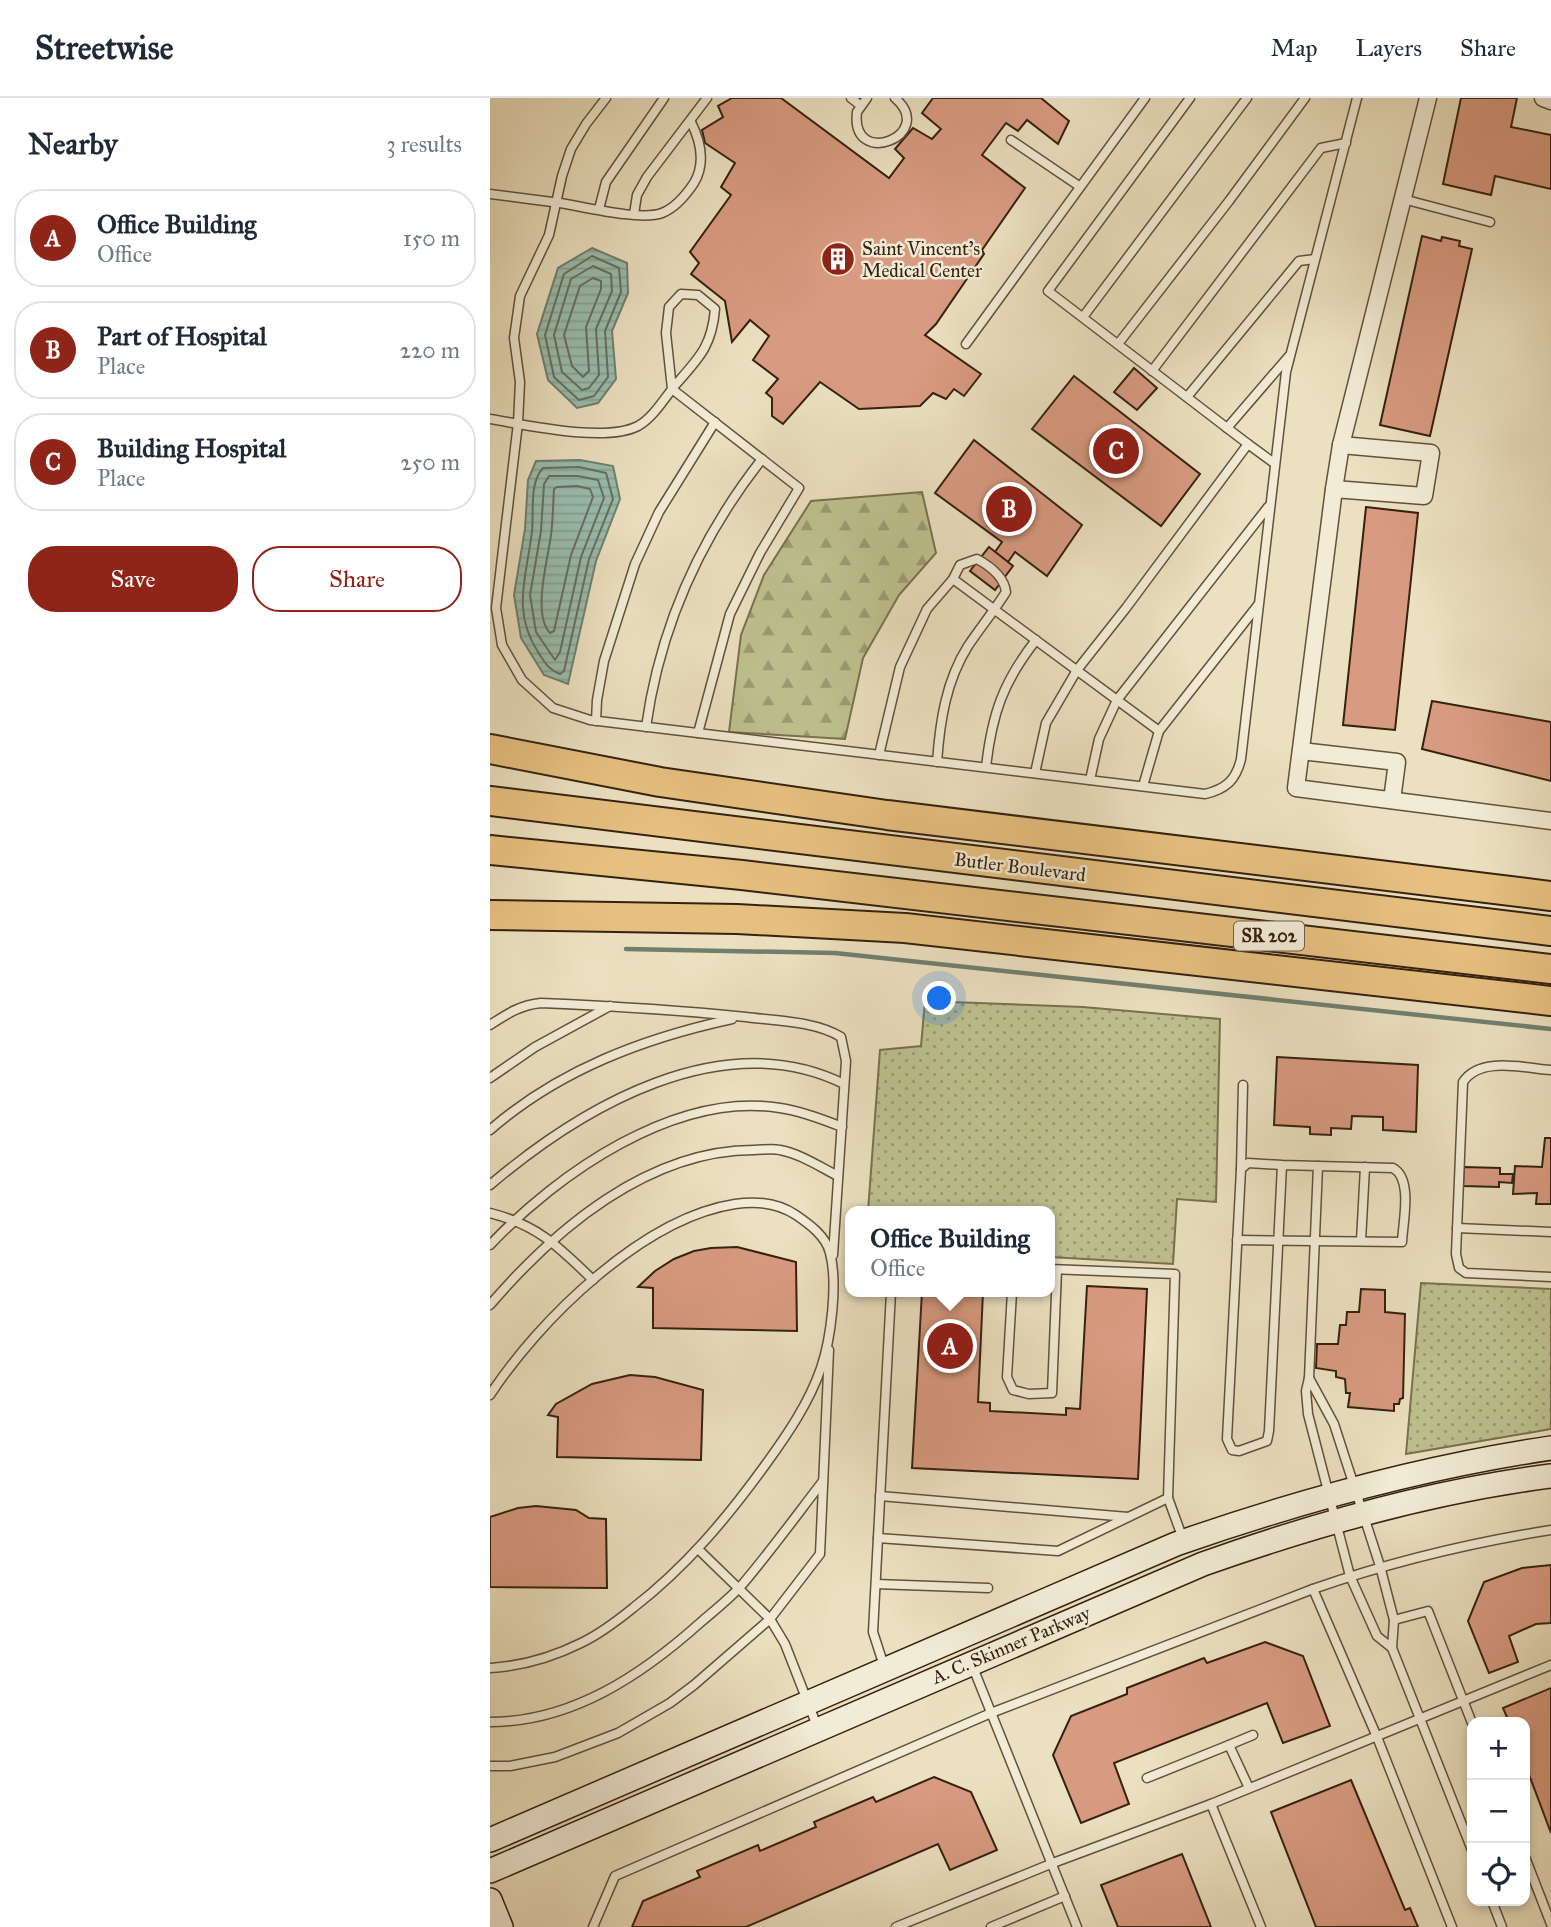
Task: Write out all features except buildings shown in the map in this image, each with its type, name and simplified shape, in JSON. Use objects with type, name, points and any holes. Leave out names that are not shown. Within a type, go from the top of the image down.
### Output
[{"type":"highway","points":[[490,734],[538,758]]},
{"type":"highway","points":[[490,749],[660,782],[887,816],[1551,896]]},
{"type":"highway","points":[[490,762],[512,757],[538,758]]},
{"type":"highway","name":"Butler Boulevard","points":[[495,802],[1551,931]]},
{"type":"highway","name":"Butler Boulevard","points":[[492,850],[742,875],[1551,969]]},
{"type":"highway","points":[[490,899],[544,915]]},
{"type":"highway","points":[[490,915],[737,919],[905,928],[1551,1000]]},
{"type":"highway","points":[[490,925],[544,915]]},
{"type":"main road","name":"A. C. Skinner Parkway","points":[[490,1840],[1184,1541],[1355,1487],[1445,1466],[1551,1448]]},
{"type":"main road","name":"A. C. Skinner Parkway","points":[[490,1871],[1203,1564],[1361,1513],[1478,1487],[1551,1476]]},
{"type":"main road","points":[[490,1900],[501,1927]]},
{"type":"street","points":[[1429,98],[1341,445],[1296,788],[1551,821]]},
{"type":"street","points":[[1543,98],[1551,101]]},
{"type":"street","points":[[1334,489],[1424,496],[1431,453],[1341,445]]},
{"type":"street","points":[[1301,751],[1397,762],[1392,800]]},
{"type":"lane","points":[[606,98],[571,149],[549,235],[524,286],[515,318],[514,338],[520,382],[518,423],[496,608],[502,645],[514,670],[532,691],[553,708],[596,721],[1205,793],[1217,791],[1229,784],[1238,774],[1282,398],[1290,355],[1357,98]]},
{"type":"lane","points":[[599,209],[606,182],[664,98]]},
{"type":"lane","points":[[634,214],[637,195],[648,177],[707,98]]},
{"type":"lane","points":[[852,98],[864,101],[857,112],[858,128],[869,141],[885,144],[900,136],[906,121],[902,105],[895,98]]},
{"type":"lane","points":[[966,344],[1145,98]]},
{"type":"lane","points":[[1190,98],[1048,291],[1274,463]]},
{"type":"lane","points":[[1083,317],[1247,98]]},
{"type":"lane","points":[[1118,344],[1305,98]]},
{"type":"lane","points":[[490,194],[634,214],[661,213],[673,207],[695,182],[701,167],[702,152],[691,122]]},
{"type":"lane","points":[[1011,140],[1079,186]]},
{"type":"lane","points":[[1152,371],[1321,148],[1346,143]]},
{"type":"lane","points":[[1403,199],[1490,222]]},
{"type":"lane","points":[[1187,397],[1299,261],[1315,259]]},
{"type":"lane","points":[[490,419],[611,434],[638,426],[650,417],[672,389],[701,354],[713,333],[715,309],[698,295],[681,294],[669,307],[666,333],[672,389],[799,488],[760,553],[730,614],[698,733]]},
{"type":"lane","points":[[1227,428],[1290,355]]},
{"type":"lane","points":[[596,721],[604,661],[635,564],[659,512],[715,422]]},
{"type":"lane","points":[[1035,773],[1046,723],[1077,670],[1248,444]]},
{"type":"lane","points":[[646,727],[652,681],[690,575],[719,519],[762,459]]},
{"type":"lane","points":[[1090,780],[1099,739],[1117,700],[1270,504]]},
{"type":"lane","points":[[879,755],[900,667],[927,609],[953,579],[960,565],[977,559],[989,566],[1005,583],[1006,592],[967,648],[949,686],[939,727],[937,762]]},
{"type":"lane","points":[[953,579],[1159,731]]},
{"type":"lane","points":[[1143,786],[1159,731],[1258,605]]},
{"type":"lane","points":[[986,768],[993,722],[1003,692],[1015,667],[1036,640]]},
{"type":"lane","points":[[490,1026],[526,1004],[668,1009],[821,1029],[841,1037],[846,1061],[820,1554],[770,1619],[670,1703],[618,1733],[555,1757],[510,1766],[490,1766]]},
{"type":"lane","points":[[490,1078],[535,1047],[610,1006]]},
{"type":"lane","points":[[490,1130],[568,1076],[621,1051],[682,1030],[742,1017]]},
{"type":"lane","points":[[490,1185],[528,1153],[577,1120],[644,1086],[698,1070],[743,1065],[775,1066],[810,1071],[829,1076],[844,1084]]},
{"type":"lane","points":[[1551,1070],[1487,1066],[1473,1071],[1462,1082],[1456,1261],[1459,1268],[1466,1273],[1551,1277]]},
{"type":"lane","points":[[1243,1086],[1227,1439],[1232,1450],[1239,1451],[1267,1441],[1269,1432],[1282,1165]]},
{"type":"lane","points":[[490,1245],[514,1219],[614,1147],[641,1133],[702,1111],[729,1107],[778,1108],[815,1116],[842,1127]]},
{"type":"lane","points":[[490,1305],[552,1242],[602,1203],[664,1168],[710,1153],[779,1150],[798,1155],[838,1176]]},
{"type":"lane","points":[[1237,1240],[1402,1242],[1404,1177],[1393,1168],[1248,1163],[1241,1169]]},
{"type":"lane","points":[[1318,1166],[1309,1378],[1306,1391],[1308,1414],[1350,1576],[1377,1636],[1392,1648]]},
{"type":"lane","points":[[1361,1241],[1365,1167]]},
{"type":"lane","points":[[490,1395],[521,1353],[593,1280],[637,1245],[697,1214],[743,1203],[775,1205],[790,1211],[822,1237],[830,1251],[833,1269]]},
{"type":"lane","points":[[490,1213],[514,1219],[539,1232],[593,1280]]},
{"type":"lane","points":[[1457,1228],[1551,1232]]},
{"type":"lane","points":[[1055,1270],[1175,1274],[1168,1498],[1184,1541]]},
{"type":"lane","points":[[885,1669],[873,1632],[891,1297]]},
{"type":"lane","points":[[1012,1297],[1007,1377],[1013,1390],[1029,1394],[1052,1393],[1053,1297]]},
{"type":"lane","points":[[490,1668],[513,1667],[539,1661],[582,1643],[638,1604],[698,1549],[730,1513],[784,1439],[820,1370],[830,1333]]},
{"type":"lane","points":[[1309,1378],[1334,1424],[1380,1566],[1394,1620],[1392,1648],[1469,1843]]},
{"type":"lane","points":[[490,1722],[539,1718],[563,1711],[630,1677],[659,1657],[739,1588],[823,1481]]},
{"type":"lane","points":[[880,1496],[1129,1517]]},
{"type":"lane","points":[[878,1538],[1058,1551],[1168,1498]]},
{"type":"lane","points":[[593,1927],[615,1875],[991,1713],[1313,1589],[1380,1566],[1480,1541],[1551,1530]]},
{"type":"lane","points":[[698,1549],[770,1619],[785,1644],[818,1729]]},
{"type":"lane","points":[[876,1584],[988,1588]]},
{"type":"lane","points":[[1313,1589],[1377,1737],[1452,1927]]},
{"type":"lane","points":[[1394,1620],[1428,1611],[1470,1717]]},
{"type":"lane","points":[[971,1663],[1077,1927]]},
{"type":"lane","points":[[896,1927],[1053,1863],[1211,1804],[1551,1665]]},
{"type":"lane","points":[[1147,1777],[1253,1735]]},
{"type":"lane","points":[[1229,1745],[1249,1788]]},
{"type":"lane","points":[[1211,1804],[1261,1927]]},
{"type":"lane","points":[[1530,1870],[1551,1924]]},
{"type":"lane","points":[[991,1927],[1065,1896]]},
{"type":"lane","points":[[1494,1906],[1502,1927]]},
{"type":"green space","points":[[922,492],[936,553],[899,595],[863,658],[845,739],[729,732],[741,635],[764,575],[811,501]]},
{"type":"green space","points":[[925,1001],[1083,1007],[1220,1019],[1216,1202],[1177,1199],[1173,1264],[1055,1257],[1055,1206],[868,1206],[880,1050],[921,1046]]},
{"type":"green space","points":[[1421,1283],[1551,1289],[1551,1429],[1406,1454]]},
{"type":"water","points":[[592,248],[627,263],[628,293],[612,331],[616,379],[598,403],[577,408],[548,380],[537,334],[558,268]]},
{"type":"water","points":[[580,460],[613,466],[620,499],[596,561],[568,684],[544,675],[521,638],[514,595],[525,529],[528,480],[536,461]]},
{"type":"waterway","points":[[626,949],[835,953],[1551,1029]]},
{"type":"place","name":"Saint Vincent's Medical Center","points":[[838,259]]},
{"type":"place","name":"Building Hospital","points":[[1116,451]]},
{"type":"place","name":"Part of Hospital","points":[[1009,509]]},
{"type":"place","name":"Office Building","points":[[950,1346]]}]
